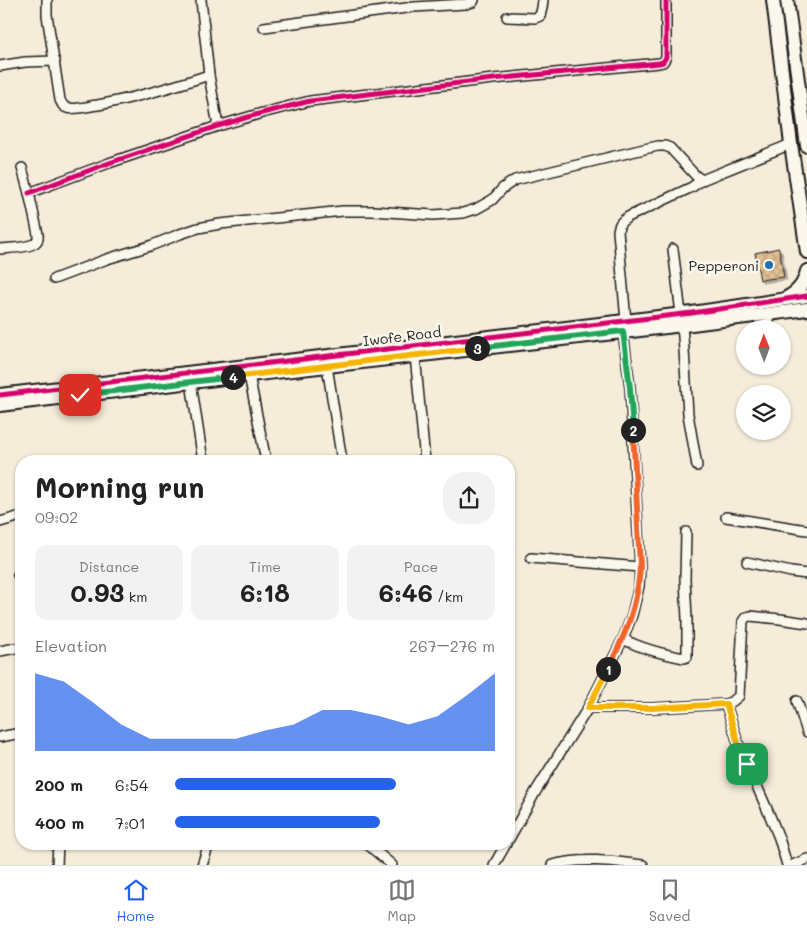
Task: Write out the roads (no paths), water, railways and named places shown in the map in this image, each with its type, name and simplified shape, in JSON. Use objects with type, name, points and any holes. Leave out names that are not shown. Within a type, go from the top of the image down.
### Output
[{"type":"street","points":[[47,0],[47,15],[60,100],[63,106],[77,108],[123,100],[209,75]]},
{"type":"street","points":[[202,0],[209,75],[218,126]]},
{"type":"street","points":[[264,26],[414,7],[466,4],[474,0]]},
{"type":"street","points":[[507,17],[535,18],[540,16],[543,0]]},
{"type":"street","points":[[29,193],[109,163],[218,126],[310,101],[492,79],[663,62],[666,57],[666,0]]},
{"type":"street","points":[[773,0],[807,252]]},
{"type":"street","points":[[787,0],[806,140]]},
{"type":"street","points":[[0,66],[25,62],[55,61]]},
{"type":"street","points":[[515,827],[588,708],[623,639],[632,615],[639,586],[640,567],[619,225],[628,216],[692,187],[702,180],[791,144]]},
{"type":"street","points":[[54,279],[198,228],[220,224],[343,211],[433,215],[463,213],[476,209],[492,200],[503,188],[515,180],[658,146],[670,148],[702,180]]},
{"type":"street","points":[[0,249],[30,245],[36,242],[38,234],[22,168]]},
{"type":"street","points":[[673,249],[684,350],[688,414],[696,466]]},
{"type":"street","points":[[781,301],[799,289],[805,280],[807,272]]},
{"type":"street","name":"Iwofe Road","points":[[681,320],[807,296]]},
{"type":"street","name":"Iwofe Road","points":[[0,395],[326,357],[681,320],[768,314],[807,309]]},
{"type":"street","points":[[768,314],[769,320]]},
{"type":"street","name":"Iwofe Road","points":[[0,405],[415,355],[624,326]]},
{"type":"street","points":[[415,355],[425,455]]},
{"type":"street","points":[[327,366],[341,455]]},
{"type":"street","points":[[249,375],[265,455]]},
{"type":"street","points":[[191,382],[202,455]]},
{"type":"street","points":[[726,516],[807,530]]},
{"type":"street","points":[[0,522],[15,518]]},
{"type":"street","points":[[623,639],[659,653],[687,657],[686,532]]},
{"type":"street","points":[[531,558],[640,567]]},
{"type":"street","points":[[747,562],[807,574]]},
{"type":"street","points":[[588,708],[653,708],[726,704],[734,701],[739,696],[743,621],[746,617],[765,617],[807,623]]},
{"type":"street","points":[[0,651],[15,648]]},
{"type":"street","points":[[797,701],[807,732]]},
{"type":"street","points":[[726,704],[738,743],[779,838],[787,865]]},
{"type":"street","points":[[0,737],[15,734]]},
{"type":"street","points":[[57,865],[58,850]]},
{"type":"street","points":[[202,865],[207,850]]},
{"type":"street","points":[[373,850],[392,865]]},
{"type":"street","points":[[494,865],[503,850]]},
{"type":"street","points":[[794,865],[807,859]]},
{"type":"street","points":[[552,865],[564,862],[583,863],[609,860],[643,865]]},
{"type":"place","name":"Pepperoni","points":[[769,265]]}]
